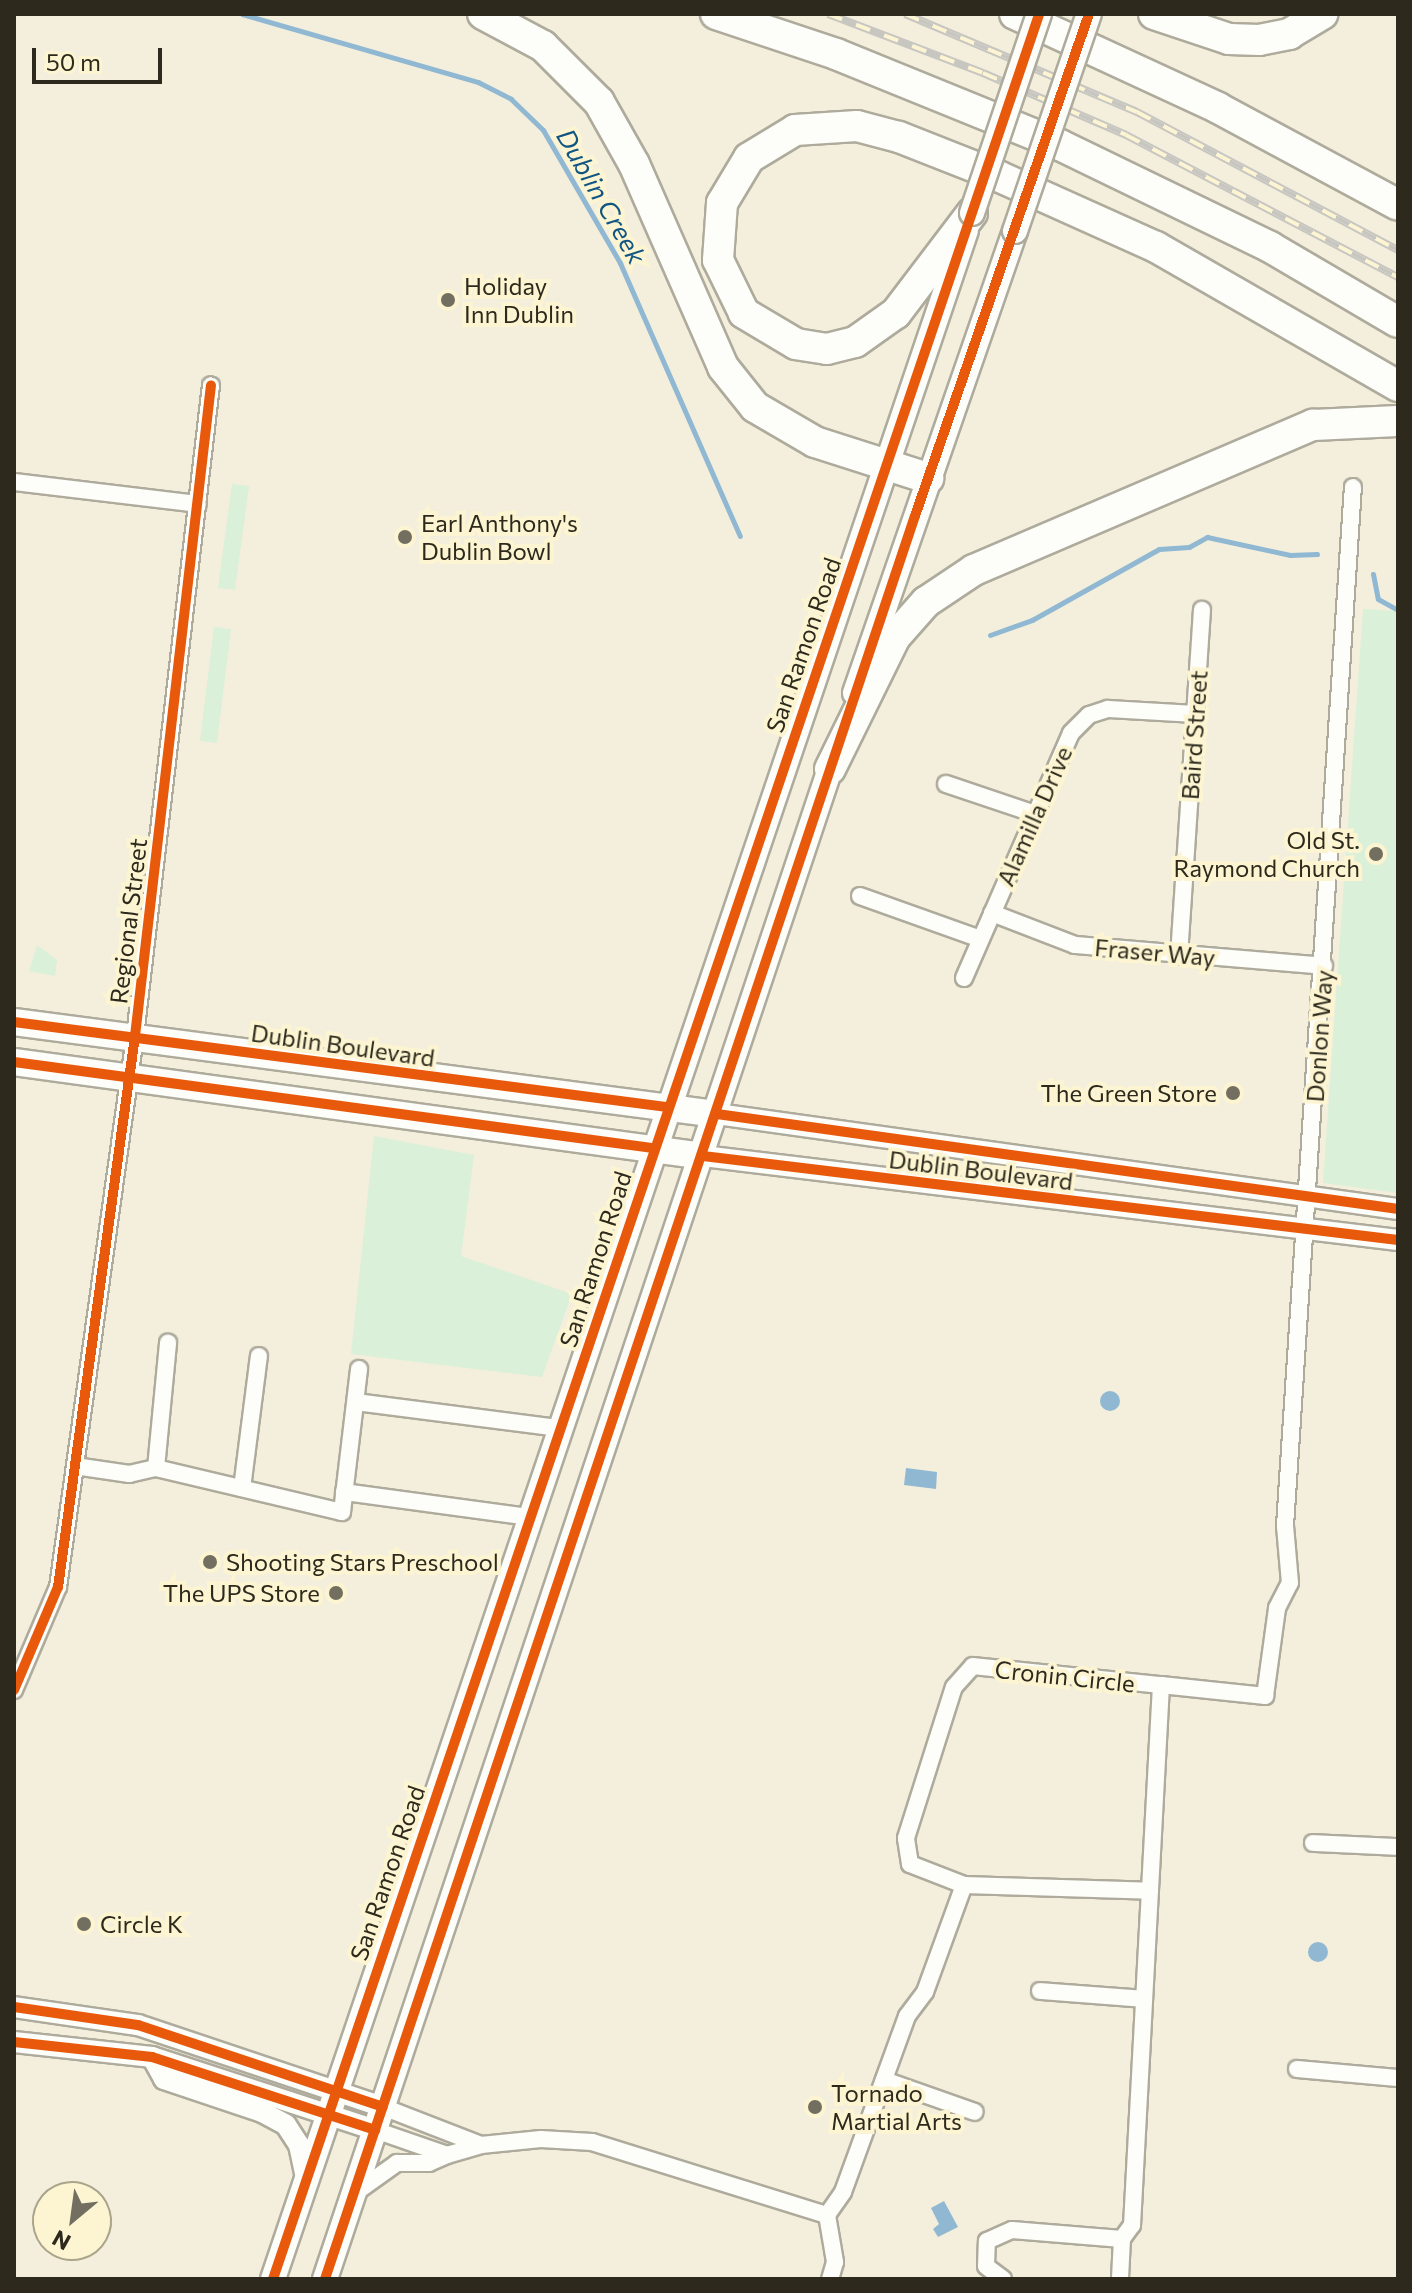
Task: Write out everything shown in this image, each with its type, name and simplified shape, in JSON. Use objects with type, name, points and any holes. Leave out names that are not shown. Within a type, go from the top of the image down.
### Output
[{"type":"highway","points":[[483,14],[543,46],[599,102],[634,164],[681,280],[732,381],[784,427],[886,466],[928,478]]},
{"type":"highway","points":[[716,14],[836,54],[1060,145],[1270,247],[1398,322]]},
{"type":"highway","points":[[1015,14],[1218,108],[1398,205]]},
{"type":"highway","points":[[1154,14],[1229,39],[1259,40],[1289,34],[1322,14]]},
{"type":"highway","points":[[972,213],[896,313],[855,342],[827,349],[796,344],[744,313],[718,260],[722,203],[749,158],[795,130],[857,126],[899,137],[998,176],[1156,247],[1398,386]]},
{"type":"highway","points":[[830,769],[895,637],[926,602],[974,570],[1313,425],[1398,421]]},
{"type":"main road","name":"San Ramon Road","points":[[273,2279],[1039,14]]},
{"type":"main road","points":[[325,2279],[928,478],[1089,14]]},
{"type":"main road","name":"Dublin Boulevard","points":[[14,1022],[717,1114]]},
{"type":"main road","name":"Dublin Boulevard","points":[[14,1062],[703,1156]]},
{"type":"street","name":"Regional Street","points":[[14,1690],[58,1587],[135,1036],[211,385]]},
{"type":"street","points":[[14,482],[198,504]]},
{"type":"street","name":"Donlon Way","points":[[1161,1685],[1265,1696],[1277,1608],[1290,1583],[1285,1526],[1353,487]]},
{"type":"street","name":"Baird Street","points":[[1179,956],[1202,610]]},
{"type":"street","name":"Alamilla Drive","points":[[964,978],[1071,733],[1089,715],[1108,709],[1196,714]]},
{"type":"street","points":[[946,784],[1035,814]]},
{"type":"street","points":[[860,896],[981,939]]},
{"type":"street","name":"Fraser Way","points":[[992,913],[1075,945],[1324,966]]},
{"type":"street","name":"Dublin Boulevard","points":[[717,1114],[1398,1209]]},
{"type":"street","name":"Dublin Boulevard","points":[[703,1156],[1398,1240]]},
{"type":"street","points":[[156,1468],[168,1343]]},
{"type":"street","points":[[242,1488],[259,1356]]},
{"type":"street","points":[[75,1466],[129,1474],[156,1468],[342,1512],[359,1369]]},
{"type":"street","points":[[356,1402],[559,1428]]},
{"type":"street","points":[[344,1492],[529,1517]]},
{"type":"street","name":"Cronin Circle","points":[[964,1885],[910,1864],[906,1838],[954,1687],[973,1666],[1161,1685],[1132,2225],[1122,2239],[1120,2279]]},
{"type":"street","points":[[1313,1843],[1398,1847]]},
{"type":"street","points":[[830,2279],[835,2262],[827,2215],[843,2192],[907,2016],[925,1992],[964,1885],[1150,1891]]},
{"type":"street","points":[[1040,1991],[1144,1999]]},
{"type":"street","points":[[14,2007],[138,2025],[332,2102],[375,2130],[447,2155]]},
{"type":"street","points":[[14,2042],[152,2057],[332,2102],[383,2107],[481,2145]]},
{"type":"street","points":[[152,2057],[164,2079],[262,2112],[286,2125],[299,2145],[306,2178]]},
{"type":"street","points":[[1297,2069],[1398,2078]]},
{"type":"street","points":[[884,2080],[975,2112]]},
{"type":"street","points":[[353,2194],[397,2163],[429,2163],[481,2145],[553,2139],[592,2142],[827,2215]]},
{"type":"street","points":[[1003,2279],[986,2266],[987,2241],[1012,2230],[1122,2239]]},
{"type":"green space","points":[[232,484],[249,486],[235,590],[218,588]]},
{"type":"green space","points":[[1363,609],[1398,611],[1398,1193],[1323,1183]]},
{"type":"green space","points":[[214,627],[231,629],[217,743],[200,741]]},
{"type":"green space","points":[[37,945],[57,960],[55,976],[29,971]]},
{"type":"green space","points":[[374,1136],[474,1155],[461,1256],[572,1294],[542,1377],[351,1354]]},
{"type":"water","points":[[1106,1391],[1114,1391],[1120,1401],[1114,1411],[1106,1411],[1100,1405],[1100,1397]]},
{"type":"water","points":[[906,1468],[937,1472],[936,1489],[904,1485]]},
{"type":"water","points":[[1318,1942],[1325,1945],[1328,1952],[1325,1959],[1318,1962],[1311,1959],[1308,1952],[1311,1945]]},
{"type":"water","points":[[944,2201],[958,2227],[938,2237],[933,2229],[939,2224],[931,2208]]},
{"type":"waterway","name":"Dublin Creek","points":[[242,14],[478,82],[511,99],[543,130],[620,263],[740,536]]},
{"type":"waterway","name":"Dublin Creek","points":[[990,635],[1032,620],[1159,549],[1189,547],[1207,537],[1290,555],[1317,554]]},
{"type":"waterway","name":"Dublin Creek","points":[[1373,574],[1378,599],[1398,610]]},
{"type":"railway","points":[[828,14],[983,73],[1126,135],[1398,277]]},
{"type":"railway","points":[[905,14],[1137,112],[1398,250]]},
{"type":"cycle path","points":[[273,2279],[1039,14]]},
{"type":"cycle path","points":[[325,2279],[915,516],[1089,14]]},
{"type":"cycle path","points":[[14,1690],[58,1587],[135,1036],[211,385]]},
{"type":"cycle path","points":[[14,1022],[667,1107]]},
{"type":"cycle path","points":[[14,1062],[653,1148]]},
{"type":"cycle path","points":[[717,1114],[1398,1209]]},
{"type":"cycle path","points":[[703,1156],[1398,1240]]},
{"type":"cycle path","points":[[14,2007],[138,2025],[383,2107]]},
{"type":"cycle path","points":[[14,2042],[152,2057],[375,2130]]},
{"type":"place","name":"Holiday Inn Dublin","points":[[448,300]]},
{"type":"place","name":"Earl Anthony's Dublin Bowl","points":[[405,537]]},
{"type":"place","name":"Old St. Raymond Church","points":[[1376,854]]},
{"type":"place","name":"The Green Store","points":[[1233,1093]]},
{"type":"place","name":"Shooting Stars Preschool","points":[[210,1562]]},
{"type":"place","name":"The UPS Store","points":[[336,1593]]},
{"type":"place","name":"Circle K","points":[[84,1924]]},
{"type":"place","name":"Tornado Martial Arts","points":[[815,2107]]}]
